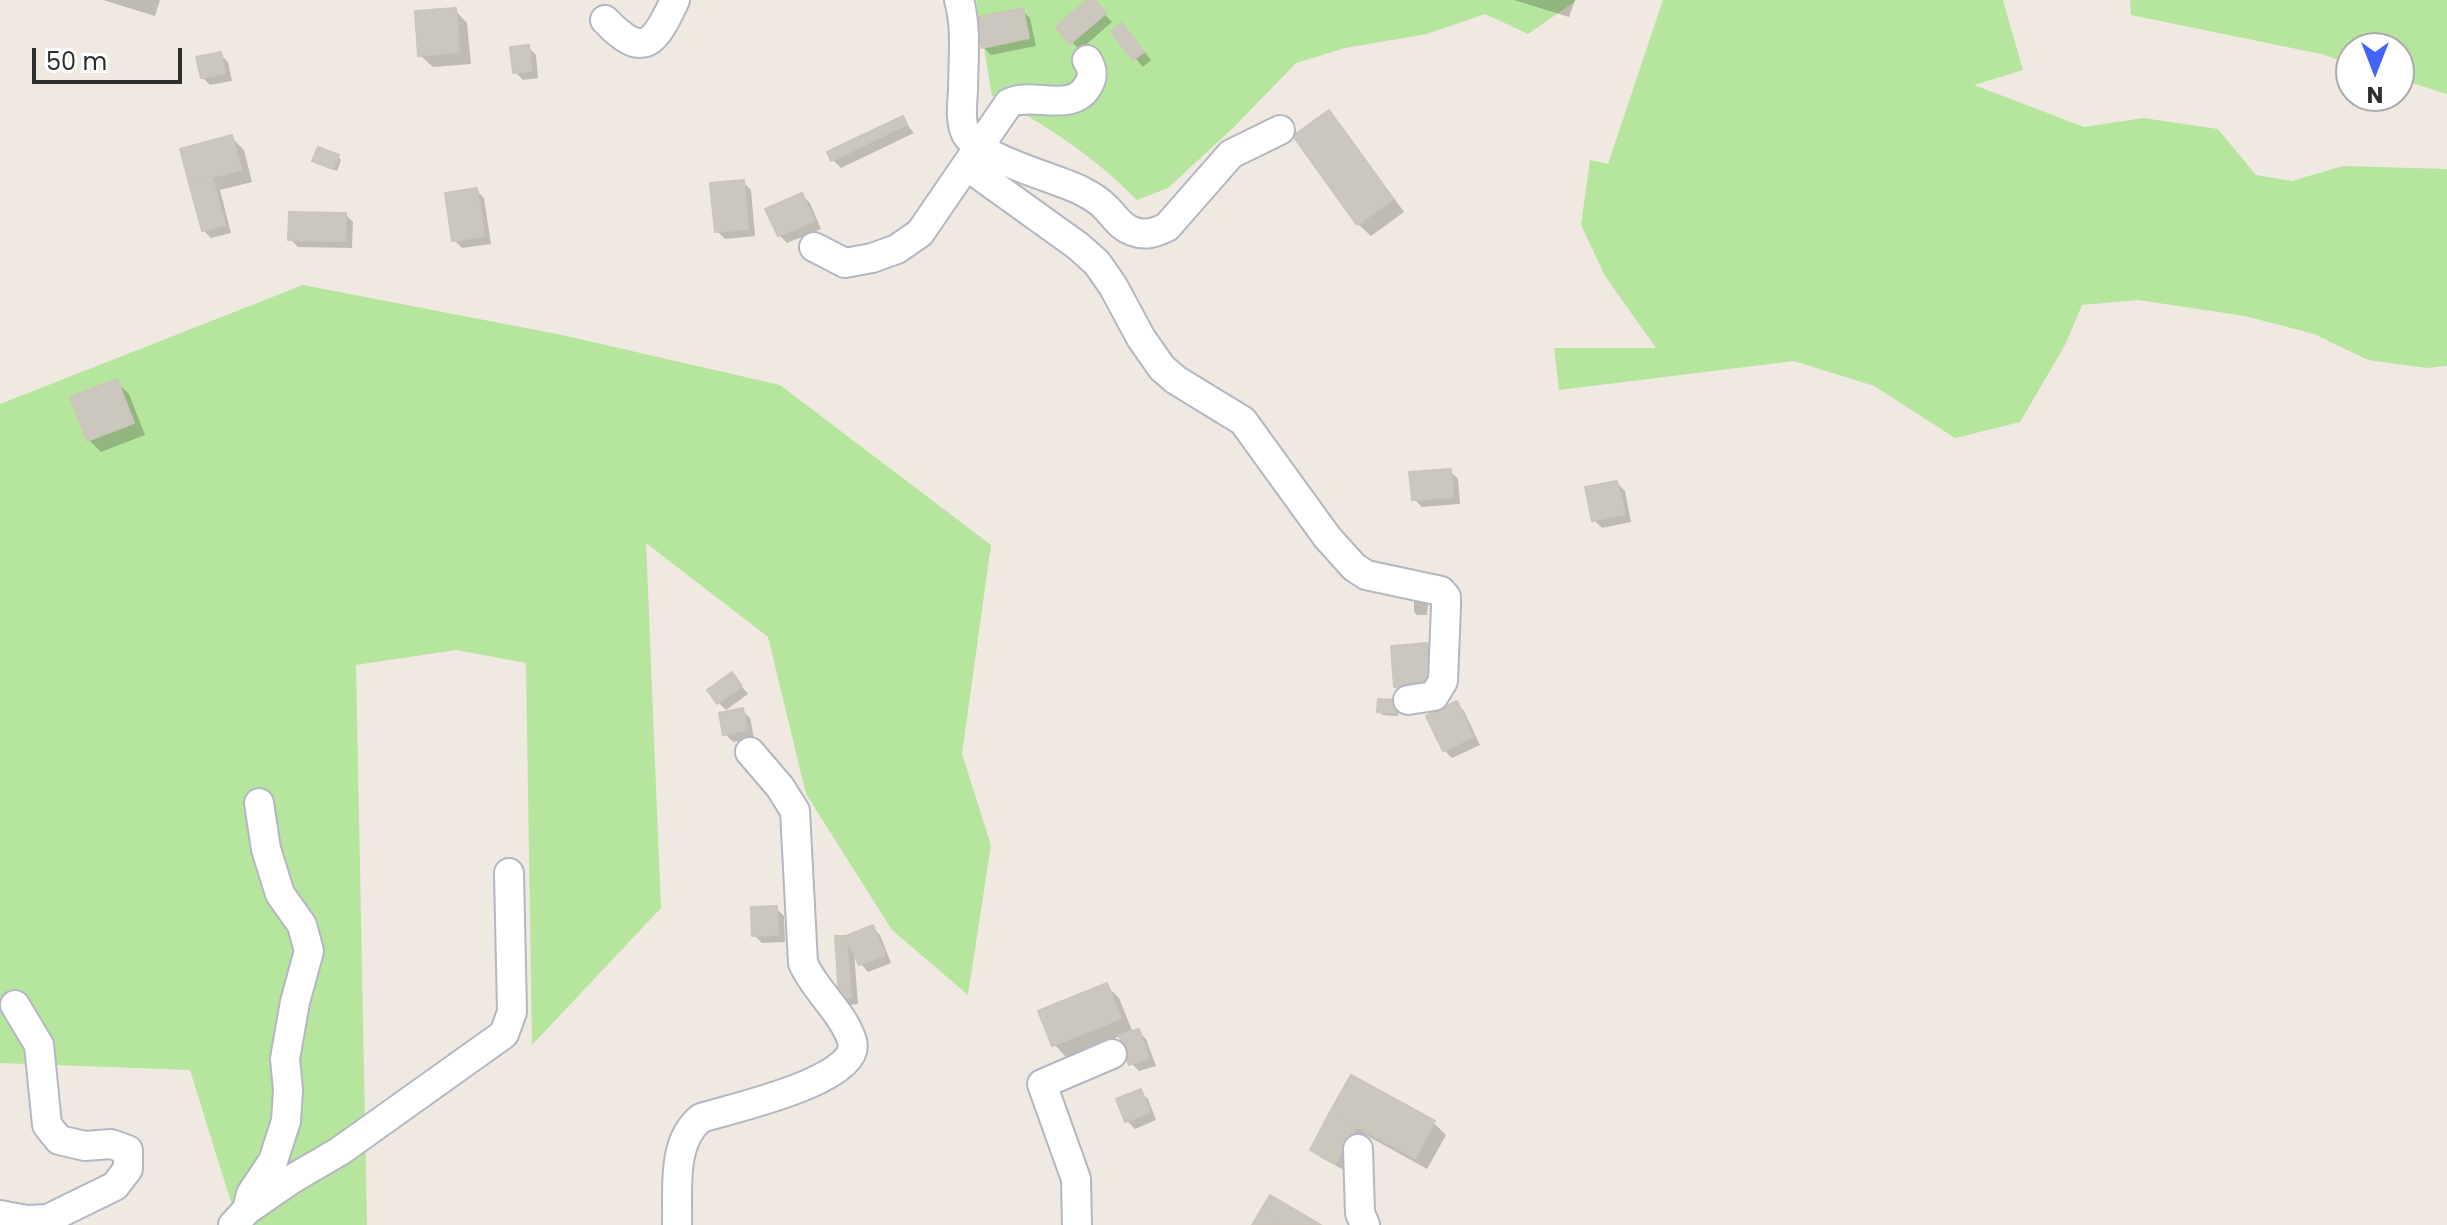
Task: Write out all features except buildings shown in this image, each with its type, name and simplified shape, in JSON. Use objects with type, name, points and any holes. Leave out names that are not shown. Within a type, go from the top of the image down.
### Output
[{"type":"street","points":[[605,20],[627,41],[646,43],[657,36],[675,0]]},
{"type":"street","points":[[959,0],[964,56],[962,119],[974,158],[1097,263],[1162,368],[1243,421],[1327,537],[1354,567],[1366,575],[1441,591],[1446,606],[1443,681],[1434,696],[1408,700]]},
{"type":"street","points":[[814,247],[845,263],[897,249],[920,233],[1009,103],[1020,99],[1059,101],[1085,92],[1092,80],[1092,68],[1087,60]]},
{"type":"street","points":[[974,158],[1035,174],[1082,191],[1105,206],[1120,225],[1146,234],[1167,227],[1231,154],[1280,130]]},
{"type":"street","points":[[677,1225],[681,1146],[690,1126],[701,1118],[822,1079],[849,1061],[852,1054],[853,1045],[846,1028],[803,963],[795,811],[780,787],[750,752]]},
{"type":"street","points":[[240,1218],[251,1194],[273,1161],[286,1121],[285,1059],[295,1002],[309,951],[302,925],[280,894],[266,849],[259,803]]},
{"type":"street","points":[[240,1218],[504,1034],[512,1012],[509,873]]},
{"type":"street","points":[[0,1215],[27,1220],[48,1219],[115,1186],[128,1169],[128,1150],[111,1144],[85,1146],[59,1140],[47,1125],[39,1045],[15,1005]]},
{"type":"street","points":[[1077,1225],[1076,1179],[1042,1084],[1112,1054]]},
{"type":"street","points":[[1358,1149],[1360,1213],[1365,1225]]},
{"type":"green space","points":[[976,0],[1577,0],[1528,34],[1485,14],[1427,34],[1345,48],[1296,63],[1234,127],[1168,188],[1137,200],[1069,142],[992,96]]},
{"type":"green space","points":[[1663,0],[2003,0],[2023,70],[1974,85],[2084,127],[2143,118],[2218,129],[2256,175],[2292,181],[2343,166],[2447,169],[2447,366],[2427,368],[2368,360],[2314,334],[2245,316],[2138,300],[2082,305],[2065,345],[2020,422],[1955,438],[1874,386],[1794,361],[1559,390],[1554,348],[1656,348],[1605,276],[1581,225],[1590,160],[1608,164]]},
{"type":"green space","points":[[2130,0],[2447,0],[2447,94],[2415,84],[2415,32],[2335,32],[2335,59],[2131,15]]},
{"type":"green space","points":[[303,285],[562,335],[780,385],[991,545],[962,754],[991,845],[968,995],[892,930],[806,794],[768,637],[646,543],[661,908],[532,1045],[526,663],[456,650],[356,665],[367,1225],[238,1225],[190,1070],[0,1063],[0,404]]}]
